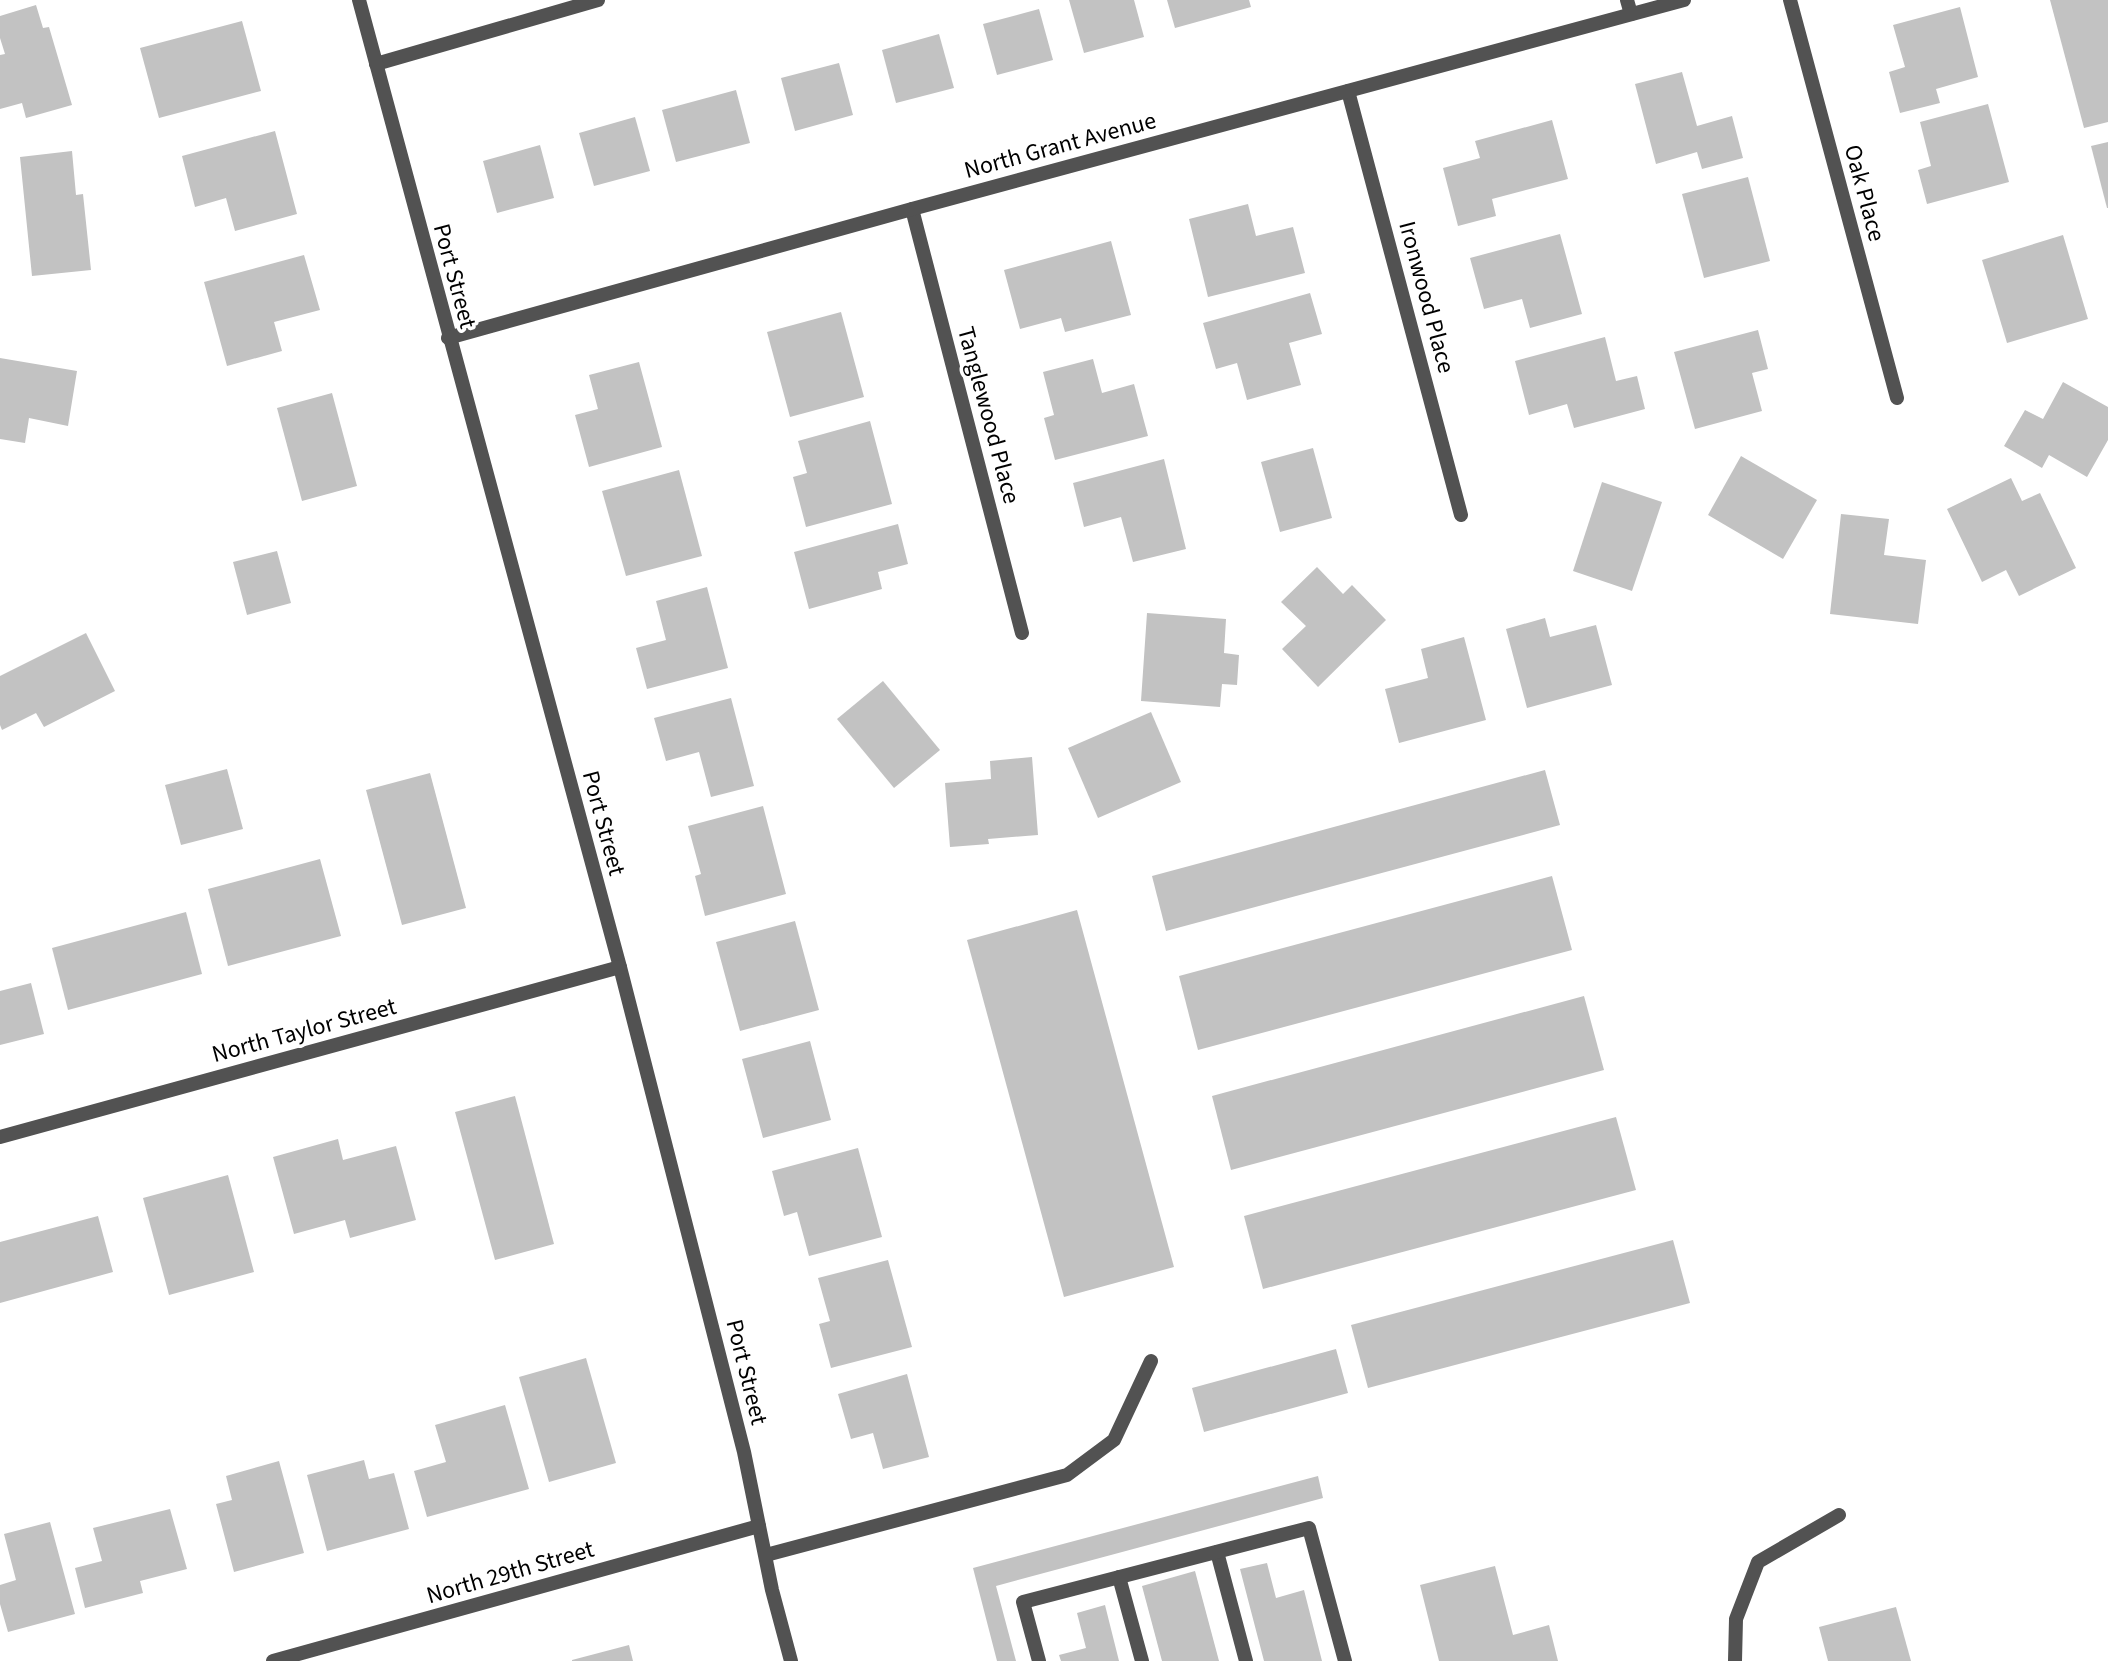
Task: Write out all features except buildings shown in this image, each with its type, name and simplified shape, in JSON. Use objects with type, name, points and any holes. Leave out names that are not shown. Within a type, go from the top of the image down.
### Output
[{"type":"street","name":"Port Street","points":[[359,0],[448,338],[620,967],[741,1438],[765,1555],[791,1661]]},
{"type":"street","points":[[376,64],[598,0]]},
{"type":"street","name":"North Grant Avenue","points":[[448,338],[1348,91],[1629,7],[1684,0]]},
{"type":"street","name":"Oak Place","points":[[1790,0],[1897,398]]},
{"type":"street","name":"Ironwood Place","points":[[1348,91],[1461,515]]},
{"type":"street","name":"Tanglewood Place","points":[[912,209],[1022,633]]},
{"type":"street","name":"North Taylor Street","points":[[0,1137],[620,967]]},
{"type":"street","points":[[765,1555],[1067,1475],[1114,1440],[1151,1361]]},
{"type":"street","points":[[1735,1661],[1736,1619],[1758,1562],[1839,1515]]},
{"type":"street","name":"North 29th Street","points":[[274,1661],[759,1526]]},
{"type":"street","points":[[1039,1661],[1023,1602],[1309,1528],[1345,1661]]},
{"type":"street","points":[[1217,1552],[1246,1661]]},
{"type":"street","points":[[1119,1577],[1142,1661]]}]
